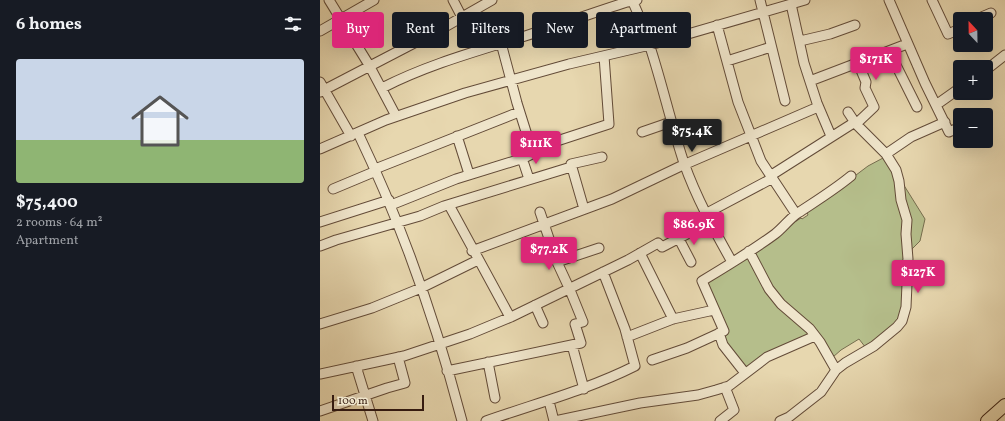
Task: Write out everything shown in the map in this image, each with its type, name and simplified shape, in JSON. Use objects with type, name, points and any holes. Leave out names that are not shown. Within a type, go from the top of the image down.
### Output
[{"type":"main road","points":[[987,421],[1005,405]]},
{"type":"street","points":[[329,0],[337,12]]},
{"type":"street","points":[[353,12],[374,0]]},
{"type":"street","points":[[453,0],[460,12]]},
{"type":"street","points":[[472,12],[492,0]]},
{"type":"street","points":[[760,0],[785,101]]},
{"type":"street","points":[[691,33],[805,0]]},
{"type":"street","points":[[889,0],[907,44],[949,132],[953,130]]},
{"type":"street","points":[[932,0],[948,34],[953,32]]},
{"type":"street","points":[[524,35],[619,4],[634,1],[638,12]]},
{"type":"street","points":[[791,4],[804,63],[818,107],[831,136]]},
{"type":"street","points":[[457,20],[321,88],[354,134],[375,170],[390,203],[421,288],[462,421]]},
{"type":"street","points":[[320,30],[332,24]]},
{"type":"street","points":[[718,25],[738,102],[761,161],[796,214]]},
{"type":"street","points":[[800,41],[830,34],[855,25]]},
{"type":"street","points":[[810,81],[907,44]]},
{"type":"street","points":[[727,61],[771,47]]},
{"type":"street","points":[[359,48],[382,88],[396,116]]},
{"type":"street","points":[[382,88],[428,66],[485,48]]},
{"type":"street","points":[[502,48],[519,112],[533,154]]},
{"type":"street","points":[[320,149],[396,116],[465,92],[637,48]]},
{"type":"street","points":[[651,48],[671,122],[685,164],[695,190],[732,262]]},
{"type":"street","points":[[889,51],[917,107]]},
{"type":"street","points":[[993,64],[1005,55]]},
{"type":"street","points":[[320,222],[390,203],[469,174],[522,158],[533,154],[557,141],[609,124],[604,56]]},
{"type":"street","points":[[320,373],[398,357],[439,345],[510,317],[570,289],[658,243],[662,248],[678,239],[709,217],[771,178],[831,136],[856,123],[874,107],[865,88],[866,82],[858,63]]},
{"type":"street","points":[[936,105],[953,93]]},
{"type":"street","points":[[472,250],[612,199],[685,164],[818,107]]},
{"type":"street","points":[[333,189],[457,136],[519,112]]},
{"type":"street","points":[[780,421],[789,417],[821,392],[836,370],[874,346],[897,328],[902,321],[906,307],[906,272],[908,259],[906,234],[907,220],[901,200],[901,187],[896,170],[886,154],[856,123],[848,112]]},
{"type":"street","points":[[642,132],[671,122]]},
{"type":"street","points":[[886,154],[911,137],[945,122]]},
{"type":"street","points":[[457,136],[469,174]]},
{"type":"street","points":[[320,246],[336,240],[398,223],[529,179],[571,167],[571,164],[602,157]]},
{"type":"street","points":[[522,158],[529,179]]},
{"type":"street","points":[[571,167],[584,209]]},
{"type":"street","points":[[652,360],[687,348],[724,331],[702,282],[788,224],[796,214],[826,196],[851,176]]},
{"type":"street","points":[[449,205],[472,250],[510,317]]},
{"type":"street","points":[[447,371],[581,343],[575,324],[582,322],[570,289],[557,262],[540,212]]},
{"type":"street","points":[[678,239],[691,262]]},
{"type":"street","points":[[557,262],[599,248]]},
{"type":"street","points":[[749,251],[769,289],[781,304],[810,329],[820,342],[836,370]]},
{"type":"street","points":[[640,253],[672,320]]},
{"type":"street","points":[[320,324],[372,308],[421,288],[478,260]]},
{"type":"street","points":[[486,421],[527,406],[584,389],[636,366],[603,272]]},
{"type":"street","points":[[535,305],[543,323]]},
{"type":"street","points":[[627,337],[672,320],[714,310]]},
{"type":"street","points":[[719,333],[723,345],[745,373]]},
{"type":"street","points":[[549,400],[555,421],[640,403],[698,395],[725,387],[767,357],[814,336]]},
{"type":"street","points":[[572,345],[584,389]]},
{"type":"street","points":[[320,411],[405,383],[398,357]]},
{"type":"street","points":[[488,362],[495,398]]},
{"type":"street","points":[[356,366],[373,421]]},
{"type":"street","points":[[720,421],[734,410],[725,387]]},
{"type":"green space","points":[[883,158],[900,179],[925,219],[920,241],[912,249],[899,320],[866,348],[859,339],[841,350],[833,357],[816,332],[745,368],[726,346],[703,281],[808,215],[807,212],[868,166]]}]
